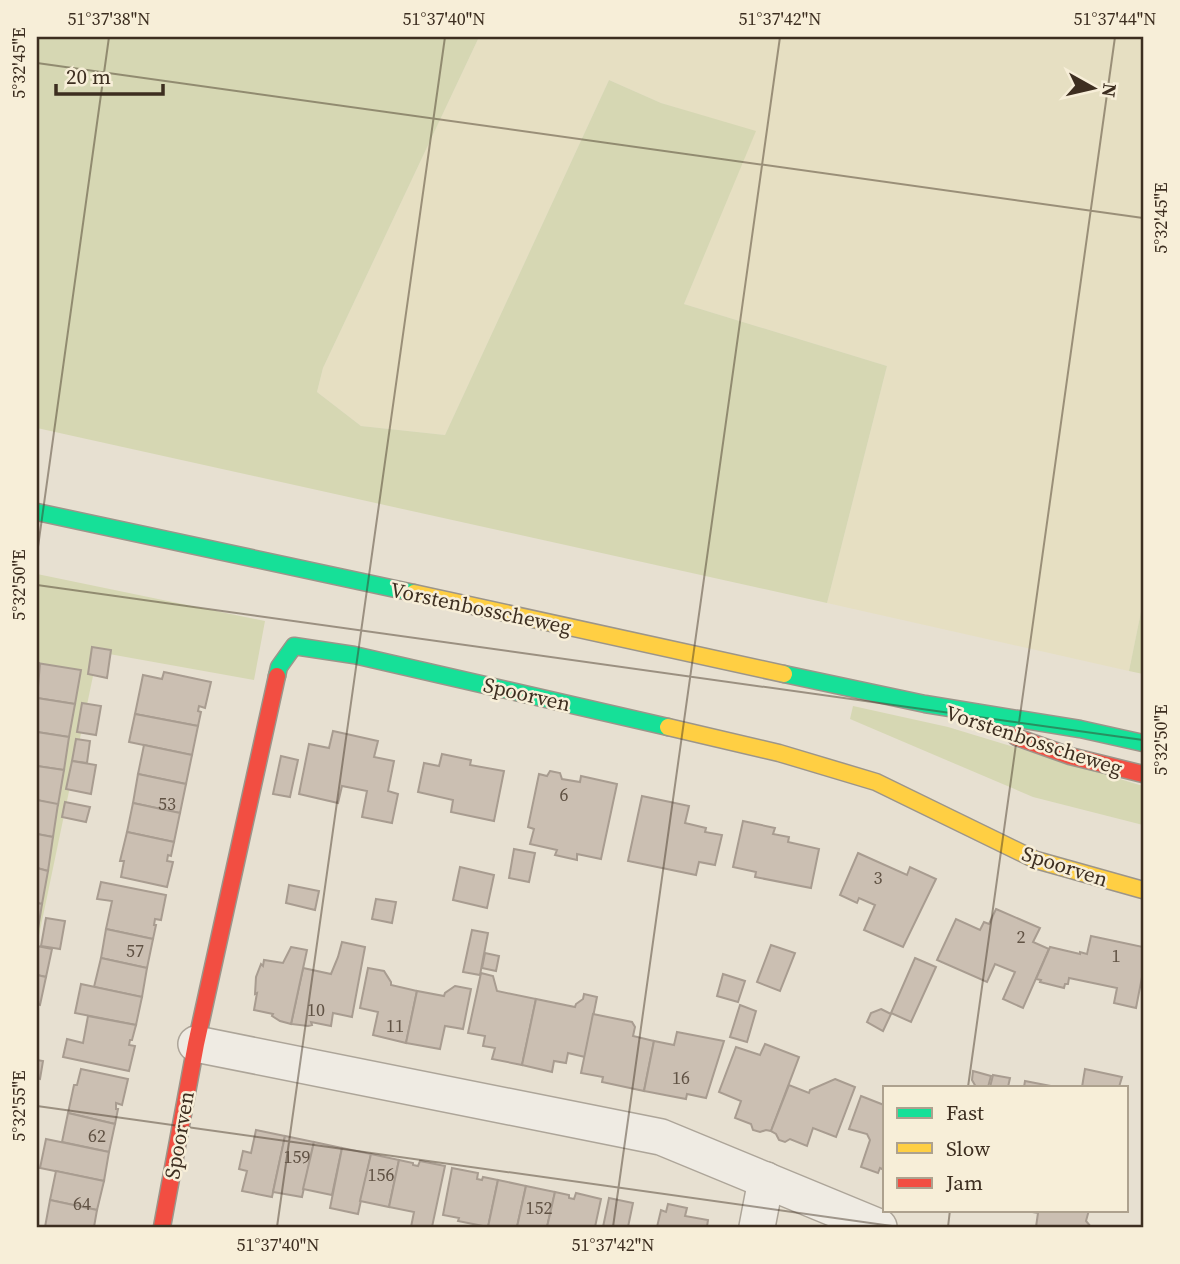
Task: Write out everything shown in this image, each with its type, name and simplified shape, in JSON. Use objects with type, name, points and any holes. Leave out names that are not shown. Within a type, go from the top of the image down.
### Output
[{"type":"street","name":"Vorstenbosscheweg","points":[[37,512],[925,704],[1080,729],[1143,743]]},
{"type":"street","name":"Spoorven","points":[[162,1227],[196,1044],[279,667],[294,646],[354,654],[779,753],[876,782],[1036,860],[1143,890]]},
{"type":"street","name":"Vorstenbosscheweg","points":[[925,704],[1070,756],[1143,774]]},
{"type":"street","points":[[196,1044],[661,1137],[879,1227]]},
{"type":"street","points":[[757,1227],[766,1180]]},
{"type":"shaded area","points":[[479,37],[1143,37],[1143,602],[1129,671],[827,603],[887,366],[684,304],[755,132],[661,103],[609,80],[445,435],[361,426],[317,392],[323,368]]},
{"type":"green space","points":[[37,37],[479,37],[323,368],[317,392],[361,426],[445,435],[609,80],[661,103],[756,131],[684,304],[887,366],[827,603],[37,428]]},
{"type":"green space","points":[[37,574],[265,621],[254,680],[98,652],[37,945]]},
{"type":"green space","points":[[1143,602],[1143,674],[1129,671]]},
{"type":"green space","points":[[853,706],[948,727],[1143,786],[1143,825],[1033,797],[850,719]]},
{"type":"building","points":[[92,647],[111,650],[107,678],[88,674]]},
{"type":"building","points":[[37,663],[81,670],[75,704],[37,698],[40,664]]},
{"type":"building","points":[[164,672],[211,682],[205,708],[199,706],[198,711],[201,712],[198,726],[135,714],[143,675],[162,679]]},
{"type":"building","points":[[37,698],[75,704],[69,737],[37,732]]},
{"type":"building","points":[[82,703],[101,706],[96,735],[77,732]]},
{"type":"building","points":[[135,714],[198,726],[192,755],[129,742]]},
{"type":"building","points":[[333,731],[378,741],[374,757],[394,761],[388,791],[398,794],[392,823],[362,817],[367,791],[342,786],[338,803],[299,794],[309,744],[329,748]]},
{"type":"building","points":[[37,732],[69,737],[64,770],[37,766]]},
{"type":"building","points":[[76,739],[90,741],[87,763],[72,761]]},
{"type":"building","points":[[144,745],[192,755],[186,784],[138,774]]},
{"type":"building","points":[[442,754],[471,760],[470,765],[504,771],[494,821],[451,812],[453,800],[418,792],[424,763],[439,766]]},
{"type":"building","points":[[281,756],[298,760],[290,797],[273,794]]},
{"type":"building","points":[[72,761],[96,765],[91,794],[66,789]]},
{"type":"building","points":[[37,766],[64,770],[58,805],[37,800]]},
{"type":"building","points":[[550,771],[560,773],[562,779],[580,782],[581,776],[617,784],[601,859],[577,854],[577,860],[555,855],[557,850],[530,844],[534,829],[528,827],[539,774],[547,776]]},
{"type":"building","points":[[138,774],[186,784],[180,813],[133,803]]},
{"type":"building","points":[[642,796],[689,806],[685,823],[706,828],[705,832],[722,835],[715,865],[699,862],[696,875],[628,861]]},
{"type":"building","points":[[37,800],[58,804],[53,837],[37,834]]},
{"type":"building","points":[[65,802],[90,807],[86,822],[62,817]]},
{"type":"building","points":[[133,803],[180,813],[174,842],[127,832]]},
{"type":"building","points":[[743,821],[775,828],[773,834],[789,837],[788,842],[819,849],[811,888],[755,877],[756,872],[733,867]]},
{"type":"building","points":[[127,832],[174,842],[167,861],[173,862],[167,887],[121,877],[124,861],[120,861]]},
{"type":"building","points":[[37,834],[53,837],[48,871],[37,868]]},
{"type":"building","points":[[514,849],[535,853],[529,882],[509,878]]},
{"type":"building","points":[[858,853],[907,875],[910,867],[936,879],[903,947],[864,930],[875,905],[859,898],[857,903],[840,895]]},
{"type":"building","points":[[460,867],[494,875],[487,908],[453,900]]},
{"type":"building","points":[[37,868],[48,871],[42,904],[37,903]]},
{"type":"building","points":[[101,882],[166,895],[161,920],[155,919],[153,939],[106,929],[112,901],[97,899]]},
{"type":"building","points":[[289,885],[319,891],[315,910],[286,903]]},
{"type":"building","points":[[376,899],[396,902],[392,923],[372,919]]},
{"type":"building","points":[[37,903],[42,904],[37,935]]},
{"type":"building","points":[[996,909],[1040,928],[1033,942],[1049,949],[1023,1008],[1003,999],[1015,972],[995,964],[987,982],[937,960],[956,919],[980,930],[984,922],[989,924]]},
{"type":"building","points":[[46,918],[65,921],[60,949],[41,946]]},
{"type":"building","points":[[106,929],[153,939],[147,968],[101,958]]},
{"type":"building","points":[[472,930],[488,933],[480,975],[463,972]]},
{"type":"building","points":[[1091,936],[1143,947],[1143,972],[1136,1008],[1114,1003],[1117,988],[1069,978],[1064,988],[1036,979],[1050,947],[1087,954]]},
{"type":"building","points":[[342,942],[365,947],[352,1017],[333,1013],[331,1026],[311,1022],[312,1025],[308,1026],[291,1024],[303,968],[331,974]]},
{"type":"building","points":[[771,945],[795,953],[780,991],[757,982]]},
{"type":"building","points":[[37,946],[52,949],[46,977],[37,975]]},
{"type":"building","points":[[291,947],[307,950],[291,1024],[280,1021],[272,1016],[273,1014],[254,1010],[256,977],[261,964],[263,966],[264,960],[283,963]]},
{"type":"building","points":[[485,953],[499,956],[496,971],[482,968]]},
{"type":"building","points":[[101,958],[147,968],[142,997],[94,987]]},
{"type":"building","points":[[915,958],[936,967],[911,1022],[891,1013]]},
{"type":"building","points":[[368,968],[384,971],[391,985],[417,991],[406,1043],[373,1035],[378,1012],[360,1008]]},
{"type":"building","points":[[481,973],[493,976],[497,991],[536,999],[522,1065],[492,1059],[495,1048],[483,1046],[485,1036],[468,1033]]},
{"type":"building","points":[[723,974],[745,981],[738,1002],[717,996]]},
{"type":"building","points":[[37,975],[46,977],[40,1005],[37,1004]]},
{"type":"building","points":[[81,984],[142,997],[136,1025],[75,1013]]},
{"type":"building","points":[[455,986],[471,989],[463,1029],[445,1026],[440,1049],[406,1043],[417,991],[444,996]]},
{"type":"building","points":[[584,994],[597,997],[585,1057],[568,1053],[566,1063],[554,1061],[552,1072],[522,1065],[536,999],[575,1007]]},
{"type":"building","points":[[740,1005],[756,1011],[747,1042],[730,1037]]},
{"type":"building","points":[[881,1009],[891,1014],[883,1031],[867,1022],[871,1013]]},
{"type":"building","points":[[593,1014],[632,1022],[635,1027],[633,1036],[654,1041],[644,1091],[602,1082],[603,1077],[581,1073]]},
{"type":"building","points":[[88,1016],[136,1025],[129,1045],[135,1046],[129,1071],[63,1057],[67,1039],[83,1043]]},
{"type":"building","points":[[677,1032],[724,1041],[706,1098],[687,1094],[686,1099],[644,1091],[654,1041],[674,1045]]},
{"type":"building","points":[[765,1044],[799,1057],[771,1131],[760,1132],[753,1130],[751,1124],[735,1118],[741,1101],[719,1092],[736,1047],[760,1055]]},
{"type":"building","points":[[37,1060],[43,1061],[40,1079],[37,1078]]},
{"type":"building","points":[[81,1069],[128,1079],[122,1105],[116,1103],[118,1109],[115,1124],[68,1113],[74,1085],[77,1085]]},
{"type":"building","points":[[1085,1069],[1122,1077],[1119,1086],[1082,1086]]},
{"type":"building","points":[[973,1071],[991,1076],[988,1086],[975,1086],[972,1080]]},
{"type":"building","points":[[993,1075],[1010,1078],[1008,1086],[990,1086]]},
{"type":"building","points":[[835,1079],[855,1087],[836,1137],[813,1128],[807,1146],[790,1139],[785,1142],[779,1140],[771,1131],[789,1085],[809,1093],[810,1090]]},
{"type":"building","points":[[1025,1081],[1051,1086],[1024,1086]]},
{"type":"building","points":[[861,1096],[883,1105],[883,1170],[880,1168],[878,1173],[861,1167],[870,1140],[867,1134],[849,1129]]},
{"type":"building","points":[[68,1113],[115,1124],[109,1152],[62,1142]]},
{"type":"building","points":[[256,1130],[285,1136],[272,1197],[242,1191],[247,1171],[239,1169],[243,1151],[251,1153]]},
{"type":"building","points":[[285,1136],[314,1142],[302,1197],[273,1192]]},
{"type":"building","points":[[46,1139],[109,1152],[104,1181],[40,1168]]},
{"type":"building","points":[[314,1142],[342,1148],[332,1195],[303,1189]]},
{"type":"building","points":[[342,1148],[371,1154],[358,1214],[330,1208]]},
{"type":"building","points":[[371,1154],[399,1160],[389,1207],[360,1201]]},
{"type":"building","points":[[399,1160],[418,1166],[420,1161],[445,1166],[432,1227],[411,1227],[414,1212],[389,1207]]},
{"type":"building","points":[[452,1168],[478,1173],[477,1179],[482,1180],[483,1177],[498,1180],[488,1227],[443,1215]]},
{"type":"building","points":[[56,1171],[104,1181],[97,1210],[50,1200]]},
{"type":"building","points":[[498,1180],[526,1186],[517,1227],[488,1227]]},
{"type":"building","points":[[526,1186],[555,1192],[547,1227],[517,1227]]},
{"type":"building","points":[[555,1192],[574,1199],[576,1193],[601,1199],[595,1227],[547,1227]]},
{"type":"building","points":[[609,1198],[633,1203],[628,1227],[603,1227]]},
{"type":"building","points":[[50,1200],[97,1210],[94,1227],[45,1227]]},
{"type":"building","points":[[668,1204],[687,1208],[685,1216],[708,1220],[707,1227],[657,1227],[661,1210],[666,1212]]},
{"type":"building","points":[[1032,1212],[1088,1212],[1086,1221],[1091,1227],[1036,1227],[1038,1213]]},
{"type":"traffic: fast","points":[[37,512],[414,593]]},
{"type":"traffic: fast","points":[[277,676],[279,667],[294,646],[354,655],[668,727]]},
{"type":"traffic: fast","points":[[784,674],[925,704],[1080,729],[1143,743]]},
{"type":"traffic: slow","points":[[414,593],[784,674]]},
{"type":"traffic: slow","points":[[668,727],[779,753],[876,782],[1036,860],[1143,890]]},
{"type":"traffic: jam","points":[[162,1227],[196,1044],[277,676]]},
{"type":"traffic: jam","points":[[1016,737],[1070,756],[1143,774]]}]
